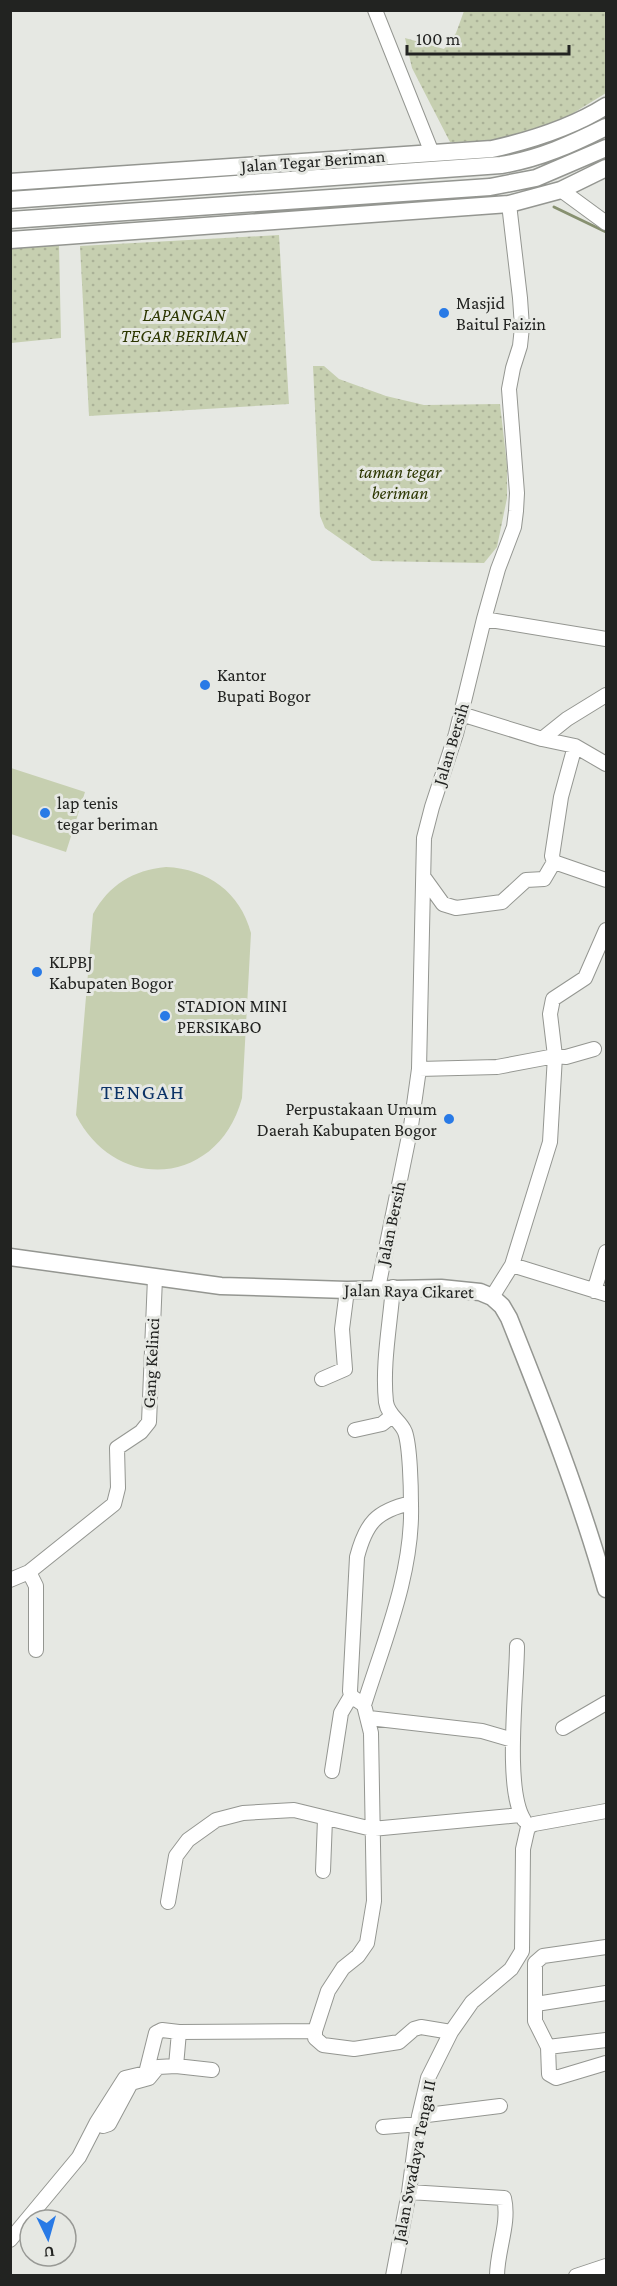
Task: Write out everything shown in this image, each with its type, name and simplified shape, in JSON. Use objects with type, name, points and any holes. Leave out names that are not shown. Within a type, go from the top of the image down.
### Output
[{"type":"main road","name":"Jalan Tegar Beriman","points":[[10,182],[492,149],[531,140],[606,106]]},
{"type":"main road","name":"Jalan Tegar Beriman","points":[[10,200],[501,165],[526,161],[568,146],[606,127]]},
{"type":"main road","name":"Jalan Tegar Beriman","points":[[10,219],[490,187],[536,178],[606,148]]},
{"type":"main road","points":[[10,240],[509,204],[561,190],[606,168]]},
{"type":"main road","name":"Jalan Raya Cikaret","points":[[10,1257],[221,1286],[347,1290],[441,1288],[480,1292],[492,1297],[502,1306],[509,1318],[567,1465],[589,1528],[606,1589]]},
{"type":"street","points":[[379,15],[432,153]]},
{"type":"street","points":[[561,190],[606,223]]},
{"type":"street","name":"Jalan Bersih","points":[[367,1712],[403,1576],[411,1532],[406,1434],[401,1424],[392,1416],[386,1402],[385,1288],[419,1069],[425,879],[424,838],[461,714],[498,569],[514,527],[516,511],[517,494],[509,389],[520,346],[522,327],[509,204]]},
{"type":"street","points":[[484,619],[606,639]]},
{"type":"street","points":[[537,737],[606,695]]},
{"type":"street","points":[[461,714],[575,746],[606,764]]},
{"type":"street","points":[[425,879],[443,904],[456,908],[502,902],[526,880],[544,879],[554,862],[552,850],[561,796],[575,746]]},
{"type":"street","points":[[554,862],[606,880]]},
{"type":"street","points":[[492,1297],[512,1265],[550,1142],[555,1056],[550,1014],[553,999],[585,978],[606,930]]},
{"type":"street","points":[[419,1069],[482,1068],[555,1056],[566,1057],[594,1049]]},
{"type":"street","points":[[512,1265],[600,1292],[606,1252]]},
{"type":"street","name":"Gang Kelinci","points":[[10,1580],[30,1572],[114,1504],[118,1488],[117,1448],[141,1432],[148,1422],[155,1278]]},
{"type":"street","points":[[322,1379],[345,1369],[342,1329],[347,1290]]},
{"type":"street","points":[[356,1430],[382,1424],[392,1416]]},
{"type":"street","points":[[411,1503],[392,1508],[374,1521],[363,1536],[357,1557],[350,1691],[351,1696],[367,1712],[371,1734],[374,1901],[367,1943],[358,1956],[344,1968],[328,1991],[315,2031],[315,2038],[323,2045],[354,2049],[399,2042],[414,2029],[421,2027],[451,2032]]},
{"type":"street","points":[[30,1572],[36,1586],[36,1650]]},
{"type":"street","points":[[517,1646],[513,1740],[514,1784],[520,1815],[528,1827],[606,1811]]},
{"type":"street","points":[[332,1771],[340,1713],[351,1696]]},
{"type":"street","points":[[563,1728],[606,1703]]},
{"type":"street","points":[[367,1712],[482,1731],[513,1740]]},
{"type":"street","points":[[168,1902],[176,1856],[188,1840],[216,1820],[243,1813],[294,1810],[372,1829],[520,1815]]},
{"type":"street","points":[[323,1871],[325,1819]]},
{"type":"street","name":"Jalan Swadaya Tenga II","points":[[393,2276],[428,2078],[451,2032],[472,2002],[511,1969],[522,1951],[524,1849],[528,1827]]},
{"type":"street","points":[[606,1947],[543,1956],[535,1962],[535,2021],[548,2047],[549,2074],[556,2078],[606,2063]]},
{"type":"street","points":[[536,2004],[606,1993]]},
{"type":"street","points":[[10,2240],[79,2157],[97,2122],[125,2078],[146,2073],[156,2033],[162,2030],[179,2032],[315,2031]]},
{"type":"street","points":[[176,2066],[179,2032]]},
{"type":"street","points":[[548,2047],[606,2040]]},
{"type":"street","points":[[97,2122],[104,2126],[109,2124],[131,2083],[149,2078],[158,2067],[176,2066],[212,2070]]},
{"type":"street","points":[[383,2127],[500,2106]]},
{"type":"street","points":[[409,2192],[504,2198],[506,2213],[497,2262],[497,2276]]},
{"type":"street","points":[[576,2276],[606,2266]]},
{"type":"green space","points":[[464,11],[606,11],[606,93],[557,123],[498,141],[450,142],[412,68],[405,38],[444,49],[456,33]]},
{"type":"green space","name":"LAPANGAN TEGAR BERIMAN","points":[[279,235],[289,404],[89,416],[80,246]]},
{"type":"green space","points":[[59,244],[61,338],[11,343],[11,247]]},
{"type":"green space","name":"taman tegar beriman","points":[[313,366],[324,366],[339,379],[386,396],[424,405],[500,404],[507,465],[507,498],[497,547],[484,563],[372,561],[325,528],[320,516]]},
{"type":"green space","name":"lap tenis tegar beriman","points":[[11,768],[85,792],[66,852],[11,834]]},
{"type":"green space","name":"STADION MINI PERSIKABO","points":[[166,867],[195,872],[220,885],[239,906],[251,933],[242,1098],[230,1127],[212,1149],[190,1163],[166,1169],[140,1168],[116,1158],[94,1141],[76,1115],[93,914],[114,887],[123,881],[143,872]]},
{"type":"waterway","points":[[554,207],[606,232]]},
{"type":"place","name":"Masjid Baitul Faizin","points":[[444,313]]},
{"type":"place","name":"Kantor Bupati Bogor","points":[[205,685]]},
{"type":"place","name":"lap tenis tegar beriman","points":[[45,813]]},
{"type":"place","name":"KLPBJ Kabupaten Bogor","points":[[37,972]]},
{"type":"place","name":"STADION MINI PERSIKABO","points":[[165,1016]]},
{"type":"place","name":"Perpustakaan Umum Daerah Kabupaten Bogor","points":[[449,1119]]},
{"type":"district","name":"TENGAH","points":[[143,1092]]}]
